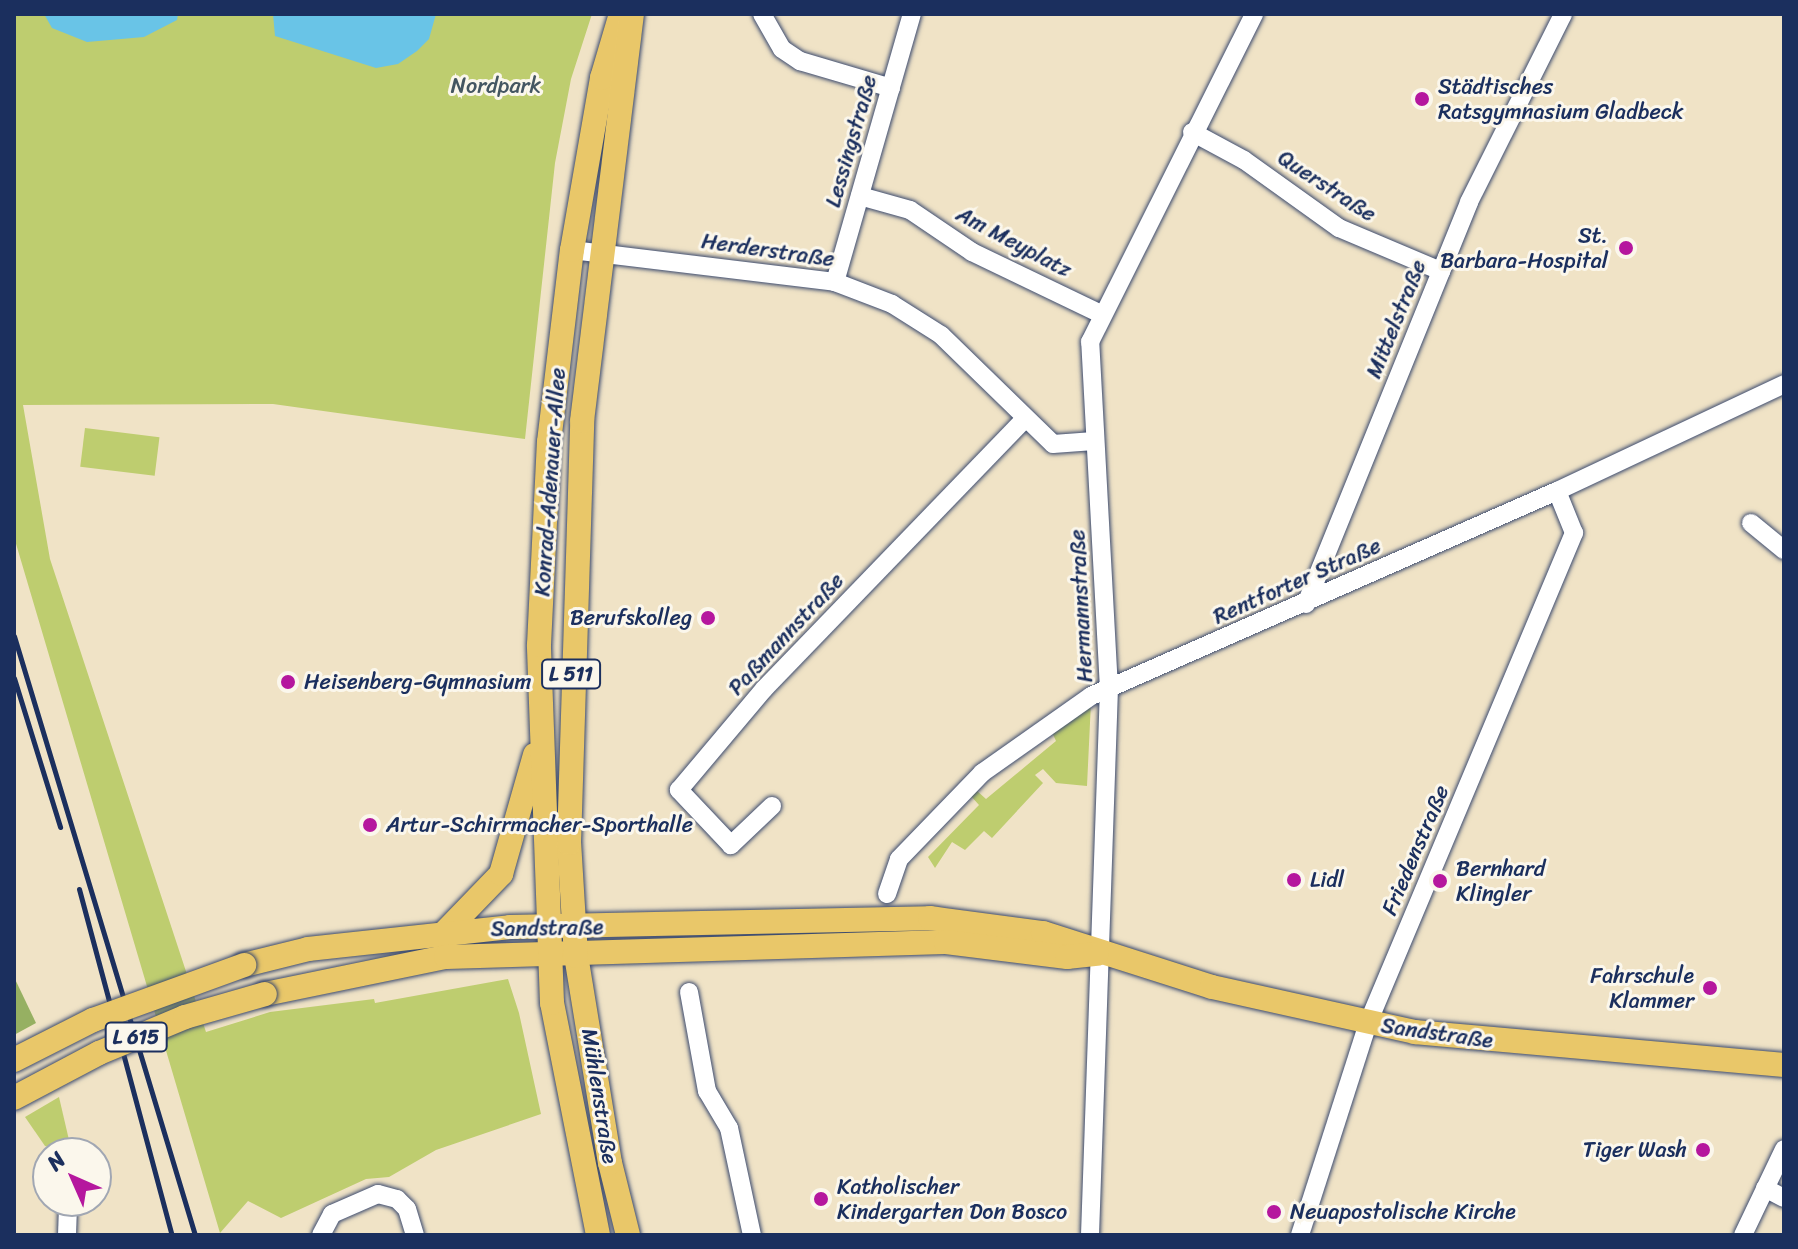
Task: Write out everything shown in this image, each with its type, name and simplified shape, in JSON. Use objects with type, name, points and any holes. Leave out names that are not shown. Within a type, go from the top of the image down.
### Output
[{"type":"main road","name":"Konrad-Adenauer-Allee","points":[[548,956],[540,742],[548,456],[572,250],[602,78],[621,14]]},
{"type":"main road","name":"Konrad-Adenauer-Allee","points":[[576,956],[570,688],[582,421],[632,14]]},
{"type":"main road","name":"L 511","points":[[445,932],[501,874],[540,742]]},
{"type":"main road","name":"Sandstraße","points":[[14,1060],[93,1020],[244,965],[308,949],[445,932],[547,925],[930,918],[1043,933],[1097,954],[1368,1023],[1570,1050],[1784,1065]]},
{"type":"main road","name":"Sandstraße","points":[[14,1098],[99,1053],[185,1017],[265,994],[446,957],[576,956],[946,942],[1067,957],[1097,954]]},
{"type":"main road","name":"Mühlenstraße","points":[[548,956],[570,1113],[598,1235]]},
{"type":"main road","name":"Mühlenstraße","points":[[576,956],[610,1163],[628,1235]]},
{"type":"street","points":[[762,14],[782,49],[800,61],[891,88]]},
{"type":"street","name":"Lessingstraße","points":[[835,282],[912,14]]},
{"type":"street","name":"Hermannstraße","points":[[1090,1235],[1097,954],[1109,689],[1090,342],[1192,132],[1254,14]]},
{"type":"street","name":"Mittelstraße","points":[[1306,604],[1441,271],[1519,96],[1563,14]]},
{"type":"street","name":"Querstraße","points":[[1192,132],[1244,160],[1339,228],[1441,271]]},
{"type":"street","name":"Am Meyplatz","points":[[860,196],[910,210],[972,252],[1101,314]]},
{"type":"street","name":"Herderstraße","points":[[572,250],[835,282],[892,304],[941,335],[1053,444],[1094,441]]},
{"type":"street","name":"Rentforter Straße","points":[[887,894],[899,859],[982,773],[1046,723],[1109,689],[1557,491],[1784,384]]},
{"type":"street","name":"Paßmannstraße","points":[[772,806],[731,845],[679,790],[764,689],[1025,419]]},
{"type":"street","name":"Friedenstraße","points":[[1300,1235],[1368,1023],[1574,533],[1557,491]]},
{"type":"street","points":[[1751,523],[1784,550]]},
{"type":"street","points":[[689,992],[707,1091],[729,1128],[752,1235]]},
{"type":"street","points":[[1743,1235],[1784,1149]]},
{"type":"street","points":[[1765,1188],[1784,1198]]},
{"type":"street","points":[[321,1235],[332,1214],[378,1194],[397,1199],[407,1209],[415,1235]]},
{"type":"green space","name":"Nordpark","points":[[14,14],[592,14],[571,79],[555,163],[525,439],[273,404],[23,405],[50,559],[206,1032],[270,1012],[374,999],[375,1003],[508,979],[519,1013],[541,1114],[436,1150],[389,1177],[366,1179],[281,1218],[248,1201],[220,1233],[14,537]]},
{"type":"green space","points":[[85,428],[159,437],[155,476],[80,467]]},
{"type":"green space","points":[[1091,702],[1087,786],[1056,783],[1043,769],[1035,775],[1043,783],[992,838],[984,831],[965,850],[952,842],[935,868],[928,857],[979,805],[970,795],[976,790],[986,799],[1056,741],[1050,728]]},
{"type":"green space","points":[[14,977],[36,1023],[14,1035]]},
{"type":"green space","points":[[59,1097],[68,1137],[39,1137],[25,1117]]},
{"type":"water","points":[[44,14],[178,14],[177,20],[144,37],[87,42],[52,28]]},
{"type":"water","points":[[273,14],[436,14],[429,39],[417,51],[398,64],[376,68],[275,36]]},
{"type":"railway","points":[[14,636],[195,1235]]},
{"type":"railway","points":[[14,678],[60,827]]},
{"type":"railway","points":[[79,889],[172,1235]]},
{"type":"place","name":"Städtisches Ratsgymnasium Gladbeck","points":[[1422,99]]},
{"type":"place","name":"St. Barbara-Hospital","points":[[1626,248]]},
{"type":"place","name":"Berufskolleg","points":[[708,618]]},
{"type":"place","name":"Heisenberg-Gymnasium","points":[[288,682]]},
{"type":"place","name":"Artur-Schirrmacher-Sporthalle","points":[[370,825]]},
{"type":"place","name":"Lidl","points":[[1294,880]]},
{"type":"place","name":"Bernhard Klingler","points":[[1440,881]]},
{"type":"place","name":"Fahrschule Klammer","points":[[1710,988]]},
{"type":"place","name":"Tiger Wash","points":[[1703,1150]]},
{"type":"place","name":"Katholischer Kindergarten Don Bosco","points":[[821,1199]]},
{"type":"place","name":"Neuapostolische Kirche","points":[[1274,1212]]}]
